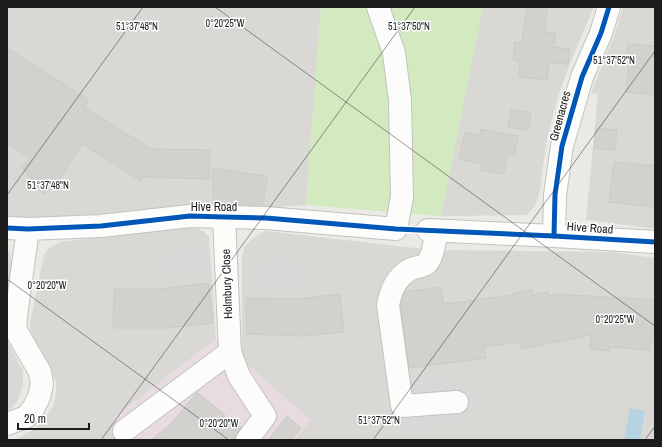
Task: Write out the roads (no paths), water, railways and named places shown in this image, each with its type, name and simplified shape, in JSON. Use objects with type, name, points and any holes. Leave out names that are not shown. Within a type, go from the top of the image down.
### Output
[{"type":"street","name":"Hive Road","points":[[18,229],[101,226],[190,216],[266,218],[396,229],[402,197],[400,100],[394,53],[378,7]]},
{"type":"street","name":"Greenacres","points":[[554,236],[555,195],[562,146],[582,77],[601,33],[609,7]]},
{"type":"street","name":"Holmbury Close","points":[[224,217],[230,352],[239,376],[265,416],[247,440]]},
{"type":"street","points":[[7,424],[26,417],[34,408],[39,397],[42,384],[40,372],[15,329],[18,229]]},
{"type":"street","name":"Hive Road","points":[[457,402],[402,406],[388,305],[391,290],[398,280],[410,269],[426,264],[431,255],[432,230],[655,242]]},
{"type":"street","points":[[124,431],[230,352]]},
{"type":"water","points":[[630,408],[645,411],[640,440],[624,440]]}]
